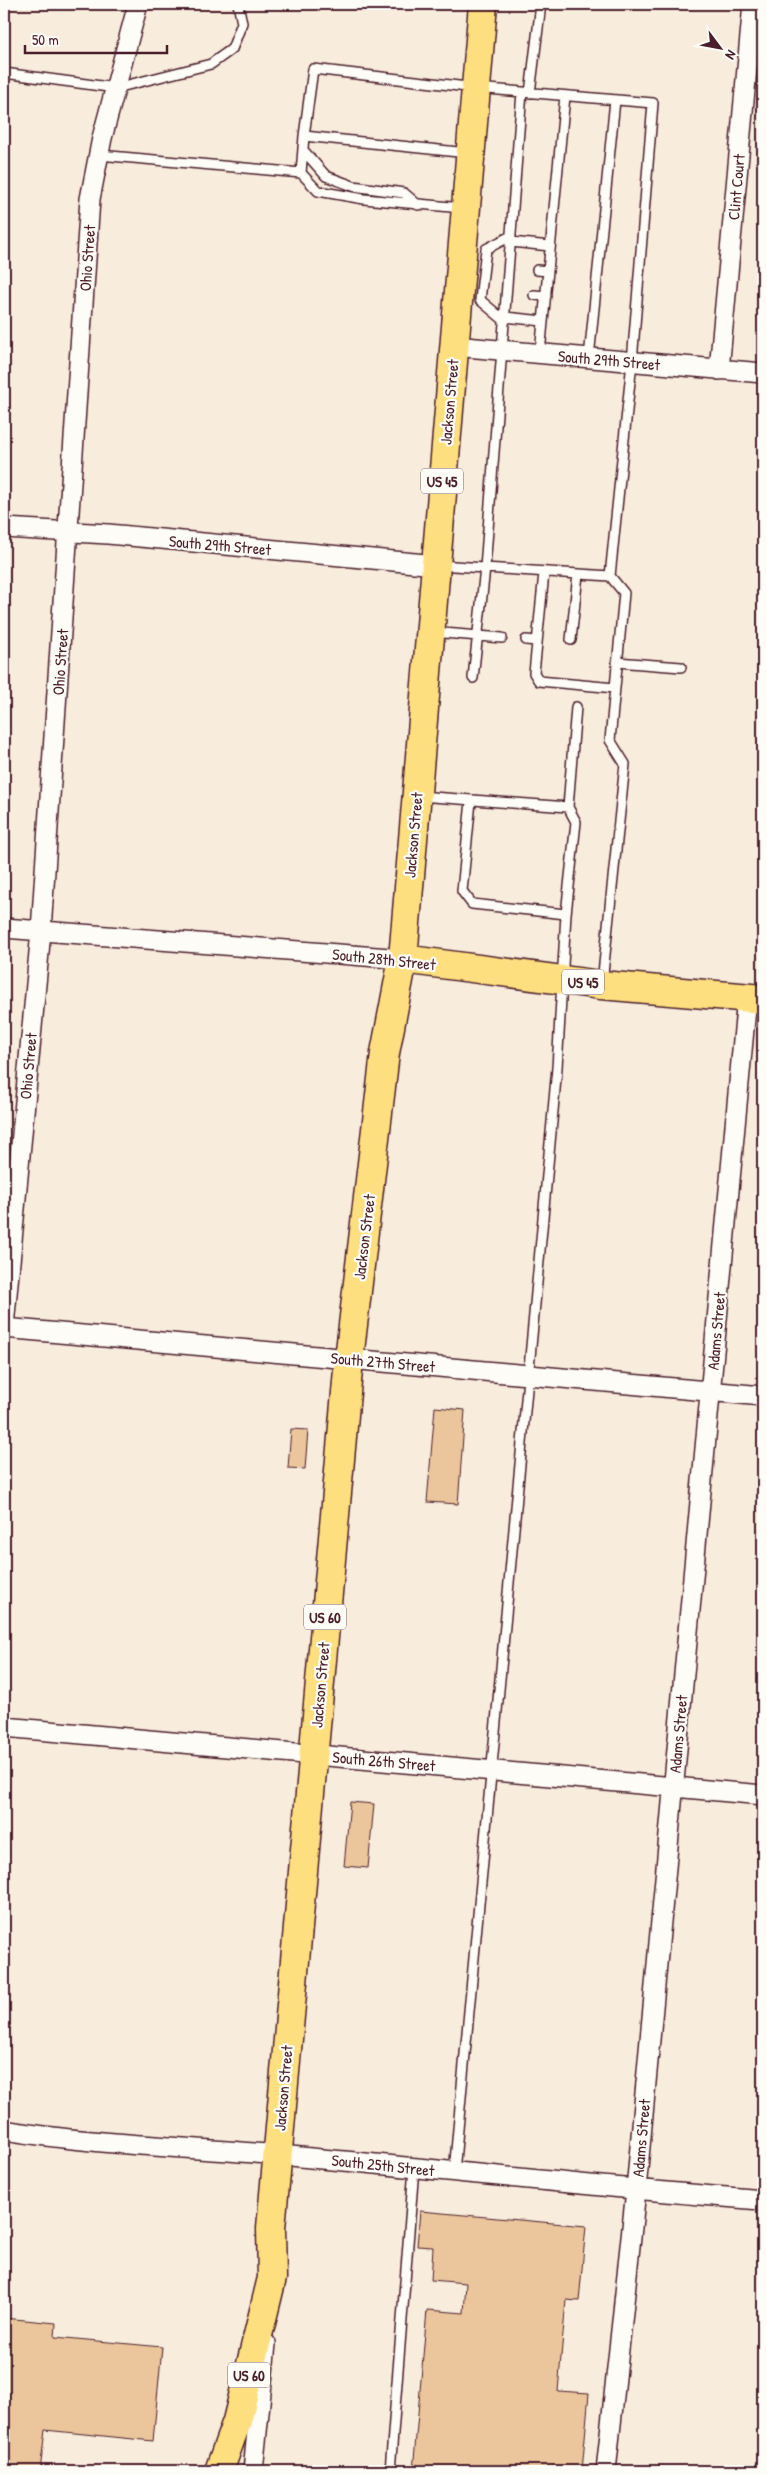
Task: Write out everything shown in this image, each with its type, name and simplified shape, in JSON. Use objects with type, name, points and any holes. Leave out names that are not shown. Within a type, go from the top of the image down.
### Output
[{"type":"main road","name":"Jackson Street","points":[[272,2278],[271,2228],[349,1359],[385,1053],[402,959],[483,4]]},
{"type":"main road","name":"South 28th Street","points":[[402,959],[601,985],[755,998]]},
{"type":"main road","name":"US 60","points":[[219,2471],[237,2421],[272,2278]]},
{"type":"street","name":"Ohio Street","points":[[4,1327],[41,931],[90,199],[99,155],[138,4]]},
{"type":"street","name":"Clint Court","points":[[719,370],[753,4]]},
{"type":"street","name":"South 29th Street","points":[[454,346],[763,373]]},
{"type":"street","name":"South 29th Street","points":[[4,528],[69,531],[383,558],[436,565]]},
{"type":"street","name":"South 28th Street","points":[[4,928],[402,959]]},
{"type":"street","name":"Adams Street","points":[[606,2471],[636,2190],[710,1391],[755,998]]},
{"type":"street","name":"South 27th Street","points":[[4,1327],[763,1396]]},
{"type":"street","name":"South 26th Street","points":[[4,1727],[763,1795]]},
{"type":"street","name":"South 25th Street","points":[[4,2130],[97,2142],[278,2155],[636,2190],[763,2200]]},
{"type":"street","name":"Jackson Street","points":[[253,2471],[272,2278]]},
{"type":"lane","points":[[4,74],[116,88],[211,64],[232,48],[242,23],[238,4]]},
{"type":"lane","points":[[473,678],[502,350],[512,269],[511,239],[526,92],[541,4]]},
{"type":"lane","points":[[302,173],[304,136],[314,69],[476,88],[653,103],[632,362],[610,576],[624,593],[610,740],[625,764],[601,985]]},
{"type":"lane","points":[[540,353],[565,96]]},
{"type":"lane","points":[[589,358],[615,100]]},
{"type":"lane","points":[[304,136],[470,154]]},
{"type":"lane","points":[[303,150],[326,176],[353,186],[404,193],[418,205]]},
{"type":"lane","points":[[99,155],[302,173],[318,191],[418,205],[466,208]]},
{"type":"lane","points":[[544,321],[505,319],[480,300],[486,249],[511,239],[550,246]]},
{"type":"lane","points":[[537,270],[548,271]]},
{"type":"lane","points":[[534,295],[546,296]]},
{"type":"lane","points":[[436,565],[610,576]]},
{"type":"lane","points":[[544,573],[534,674],[539,681],[615,688]]},
{"type":"lane","points":[[571,640],[578,574]]},
{"type":"lane","points":[[430,632],[502,638]]},
{"type":"lane","points":[[526,640],[536,642]]},
{"type":"lane","points":[[617,662],[682,667]]},
{"type":"lane","points":[[566,683],[567,673]]},
{"type":"lane","points":[[454,2172],[563,980],[566,914],[576,822],[568,807],[576,707]]},
{"type":"lane","points":[[416,796],[568,807]]},
{"type":"lane","points":[[471,800],[462,891],[472,904],[566,914]]},
{"type":"lane","points":[[390,2471],[414,2168]]},
{"type":"building","points":[[435,1407],[465,1410],[458,1504],[427,1502]]},
{"type":"building","points":[[291,1429],[308,1430],[305,1469],[288,1468]]},
{"type":"building","points":[[350,1802],[374,1804],[368,1868],[344,1866]]},
{"type":"building","points":[[420,2211],[586,2226],[579,2301],[566,2300],[558,2391],[589,2393],[582,2471],[413,2471],[427,2310],[464,2313],[466,2283],[431,2280],[433,2247],[417,2246]]},
{"type":"building","points":[[4,2318],[56,2323],[55,2337],[162,2347],[153,2441],[45,2430],[40,2471],[4,2471]]}]
